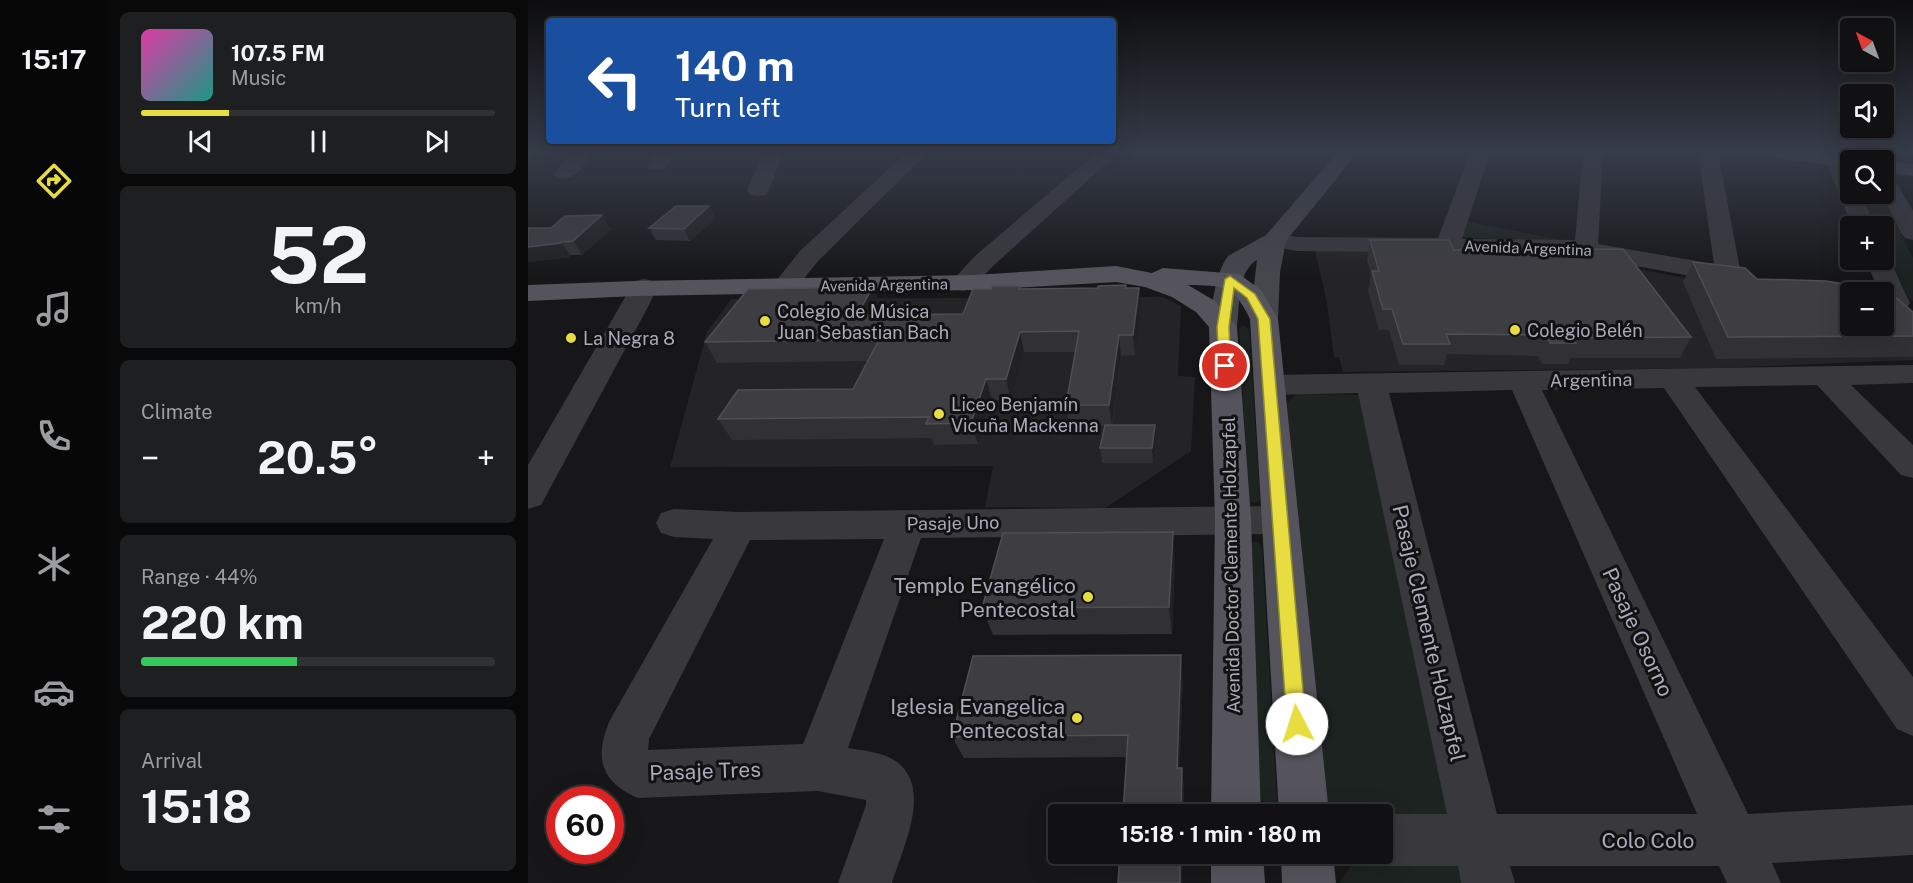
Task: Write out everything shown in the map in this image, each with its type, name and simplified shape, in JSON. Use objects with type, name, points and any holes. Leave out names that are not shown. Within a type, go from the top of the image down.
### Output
[{"type":"main road","name":"Avenida Argentina","points":[[528,293],[644,287],[963,283],[1125,274],[1192,296],[1216,316],[1223,327]]},
{"type":"main road","points":[[1125,274],[1230,279],[1252,296],[1264,319],[1303,804]]},
{"type":"main road","name":"Avenida Doctor Clemente Holzapfel","points":[[1223,327],[1233,519],[1236,804]]},
{"type":"main road","points":[[1237,864],[1238,883]]},
{"type":"main road","points":[[1308,864],[1309,883]]},
{"type":"street","points":[[785,286],[803,263],[874,194]]},
{"type":"street","points":[[963,283],[984,261],[1061,194]]},
{"type":"street","name":"Avenida Doctor Clemente Holzapfel","points":[[1223,327],[1230,279],[1237,261],[1274,240],[1312,194]]},
{"type":"street","points":[[1448,245],[1465,194]]},
{"type":"street","points":[[1586,249],[1590,194]]},
{"type":"street","points":[[1715,194],[1728,274]]},
{"type":"street","points":[[1894,196],[1913,232]]},
{"type":"street","points":[[1264,319],[1267,272],[1274,240]]},
{"type":"street","name":"Avenida Argentina","points":[[1274,240],[1298,244],[1586,249],[1762,280]]},
{"type":"street","points":[[1882,270],[1898,305]]},
{"type":"street","points":[[528,496],[537,468],[636,305],[644,287]]},
{"type":"street","name":"Argentina","points":[[1269,385],[1913,374]]},
{"type":"street","points":[[1825,376],[1913,466]]},
{"type":"street","points":[[1673,379],[1913,714]]},
{"type":"street","name":"Pasaje Osorno","points":[[1523,381],[1744,862]]},
{"type":"street","name":"Pasaje Clemente Holzapfel","points":[[1371,383],[1482,861]]},
{"type":"street","name":"Pasaje Uno","points":[[674,523],[739,526],[1281,520]]},
{"type":"street","points":[[818,767],[908,523]]},
{"type":"street","name":"Pasaje Tres","points":[[739,526],[626,736],[624,759],[638,774],[818,767],[879,778],[889,788],[891,805],[865,883]]},
{"type":"street","name":"Colo Colo","points":[[1393,842],[1482,861],[1744,862],[1913,830]]},
{"type":"shaded area","points":[[1862,204],[1886,204],[1892,216],[1868,216]]},
{"type":"shaded area","points":[[1894,220],[1913,258],[1913,301],[1909,299],[1894,269]]},
{"type":"shaded area","points":[[1464,221],[1567,241],[1566,243],[1459,237]]},
{"type":"shaded area","name":"Colegio Belén","points":[[1315,250],[1570,257],[1840,306],[1840,336],[1894,336],[1894,333],[1913,345],[1913,360],[1717,368],[1343,372],[1339,357],[1334,357],[1327,303]]},
{"type":"shaded area","name":"Liceo Benjamín Vicuña Mackenna","points":[[1163,297],[1181,306],[1178,376],[1195,377],[1191,451],[1105,508],[985,507],[993,466],[670,467],[707,332],[731,299]]},
{"type":"shaded area","points":[[1241,326],[1246,326],[1249,330],[1260,498],[1258,502],[1251,502],[1249,498],[1239,329]]},
{"type":"shaded area","points":[[1296,394],[1364,395],[1463,828],[1393,816],[1393,804],[1324,804],[1287,403]]},
{"type":"shaded area","points":[[1252,542],[1258,542],[1262,549],[1276,804],[1262,804],[1261,800],[1249,547]]},
{"type":"shaded area","points":[[1352,864],[1465,864],[1470,883],[1340,883]]},
{"type":"building","points":[[676,206],[709,206],[684,229],[649,228]]},
{"type":"building","points":[[602,215],[573,241],[528,247],[528,228],[551,228],[565,216]]},
{"type":"building","points":[[1370,240],[1449,240],[1454,250],[1623,249],[1691,337],[1573,338],[1576,343],[1550,343],[1546,335],[1446,334],[1450,344],[1403,344],[1392,309],[1383,309],[1372,271],[1379,271]]},
{"type":"building","points":[[1693,262],[1745,268],[1757,279],[1840,283],[1840,336],[1894,336],[1894,296],[1913,312],[1913,336],[1728,337]]},
{"type":"building","points":[[1126,285],[1125,288],[1139,288],[1133,335],[1119,335],[1109,405],[1066,405],[1079,331],[1020,332],[1006,379],[986,379],[971,423],[926,424],[929,417],[718,419],[738,390],[853,389],[879,340],[705,342],[748,289],[873,287],[857,315],[963,314],[973,289],[991,289],[992,286],[1020,286],[1019,289],[1098,288],[1098,286]]},
{"type":"building","points":[[1105,425],[1155,425],[1152,448],[1100,448]]},
{"type":"building","points":[[1173,532],[1169,607],[982,608],[1003,533]]},
{"type":"building","name":"Iglesia Evangelica Pentecostal","points":[[1181,655],[1177,768],[1182,768],[1181,804],[1124,804],[1128,735],[952,737],[973,656]]},
{"type":"building","points":[[1119,864],[1180,864],[1180,883],[1118,883]]},
{"type":"place","name":"Colegio de Música Juan Sebastian Bach","points":[[765,321]]},
{"type":"place","name":"Colegio Belén","points":[[1515,330]]},
{"type":"place","name":"La Negra 8","points":[[571,338]]},
{"type":"place","name":"Liceo Benjamín Vicuña Mackenna","points":[[939,414]]},
{"type":"place","name":"Templo Evangélico Pentecostal","points":[[1088,597]]},
{"type":"place","name":"Iglesia Evangelica Pentecostal","points":[[1077,718]]},
{"type":"route","points":[[1225,366],[1223,327],[1230,279],[1252,296],[1264,319],[1297,724]]}]
